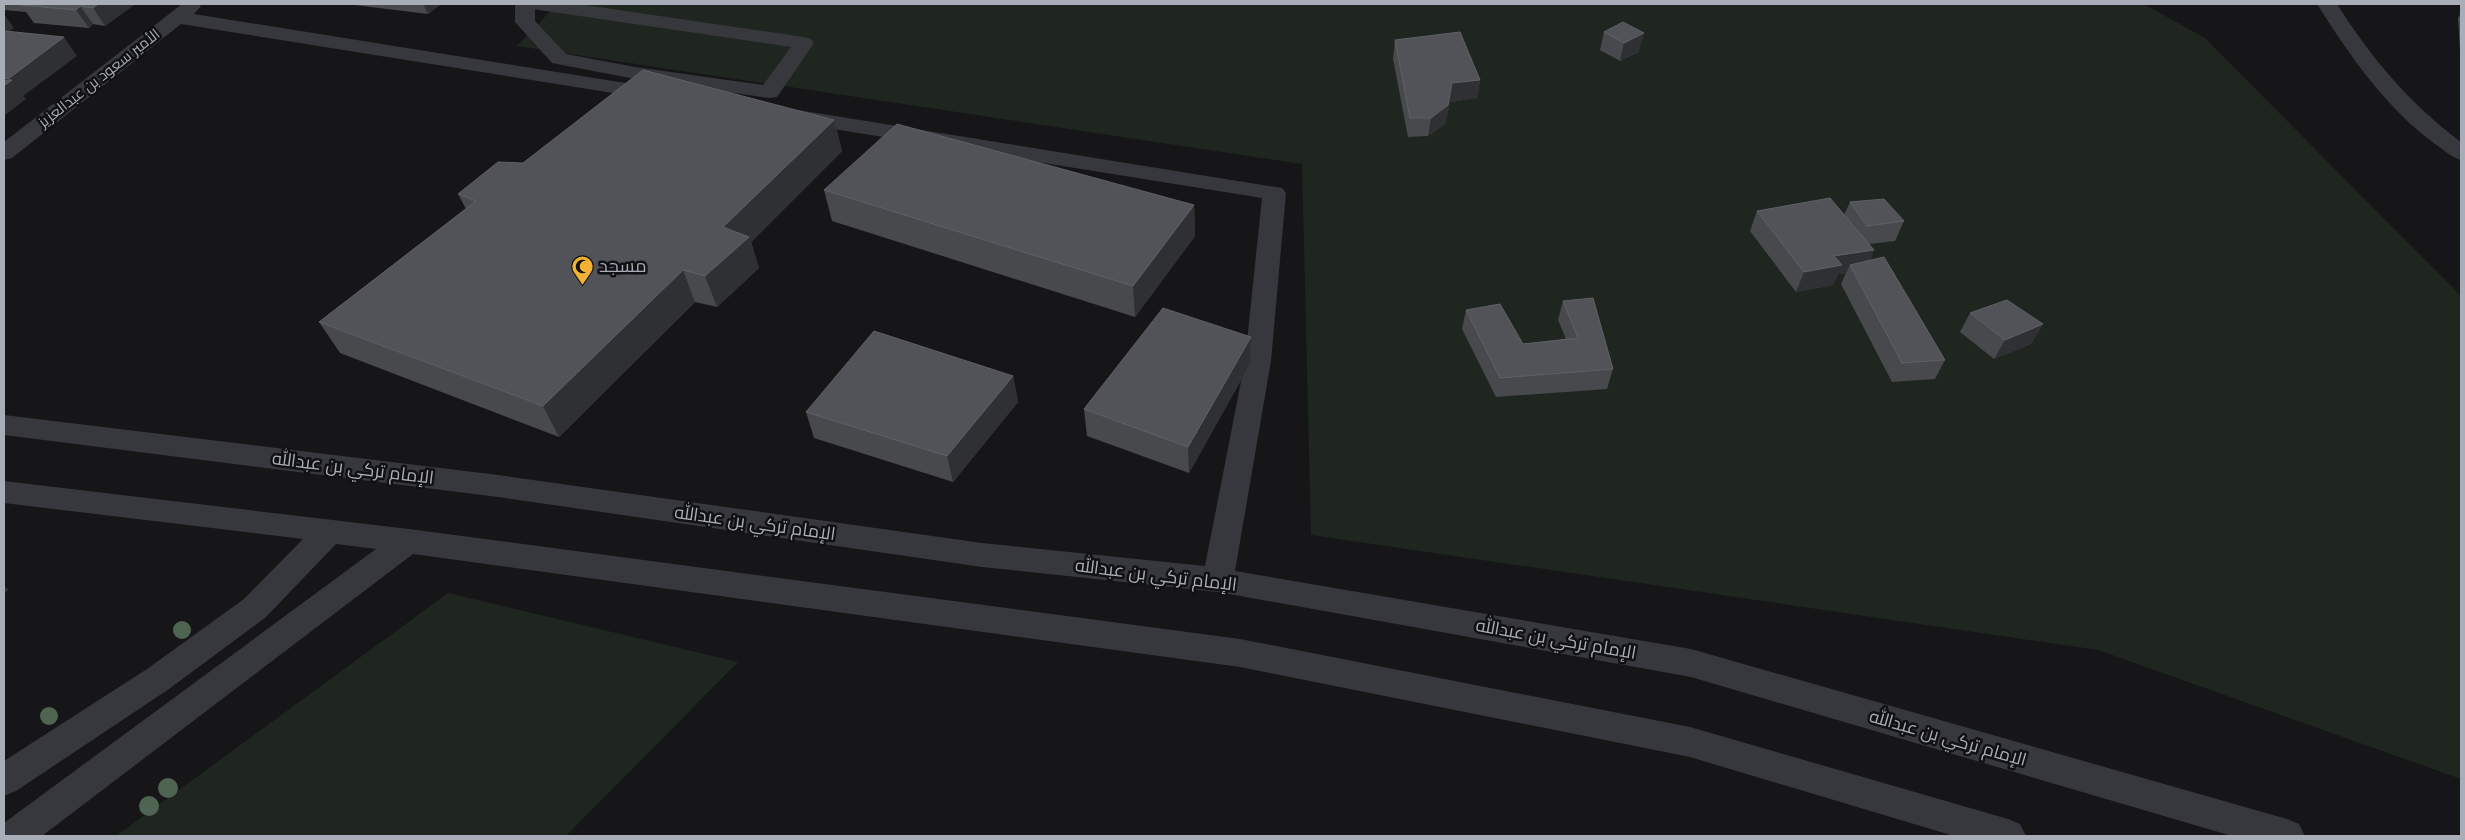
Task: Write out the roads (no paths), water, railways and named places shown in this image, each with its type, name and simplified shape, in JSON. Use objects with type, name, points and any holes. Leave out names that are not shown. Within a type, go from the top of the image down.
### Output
[{"type":"street","points":[[525,4],[526,22],[559,59],[644,75],[769,92],[804,43],[539,4]]},
{"type":"street","points":[[2327,4],[2352,43],[2382,80],[2421,122],[2461,152]]},
{"type":"street","points":[[186,11],[1274,193],[1258,361],[1218,580]]},
{"type":"street","name":"الأمير سعود بن عبدالعزيز","points":[[4,153],[186,11]]},
{"type":"street","name":"الإمام تركي بن عبدالله","points":[[4,425],[498,486],[982,555],[1218,580],[1691,663],[2287,836]]},
{"type":"street","points":[[4,492],[410,541],[1240,653],[1690,742],[2008,836]]},
{"type":"street","points":[[4,780],[158,679],[255,608],[330,531]]},
{"type":"street","points":[[14,836],[410,541]]},
{"type":"place","name":"مسجد","points":[[583,285]]}]
